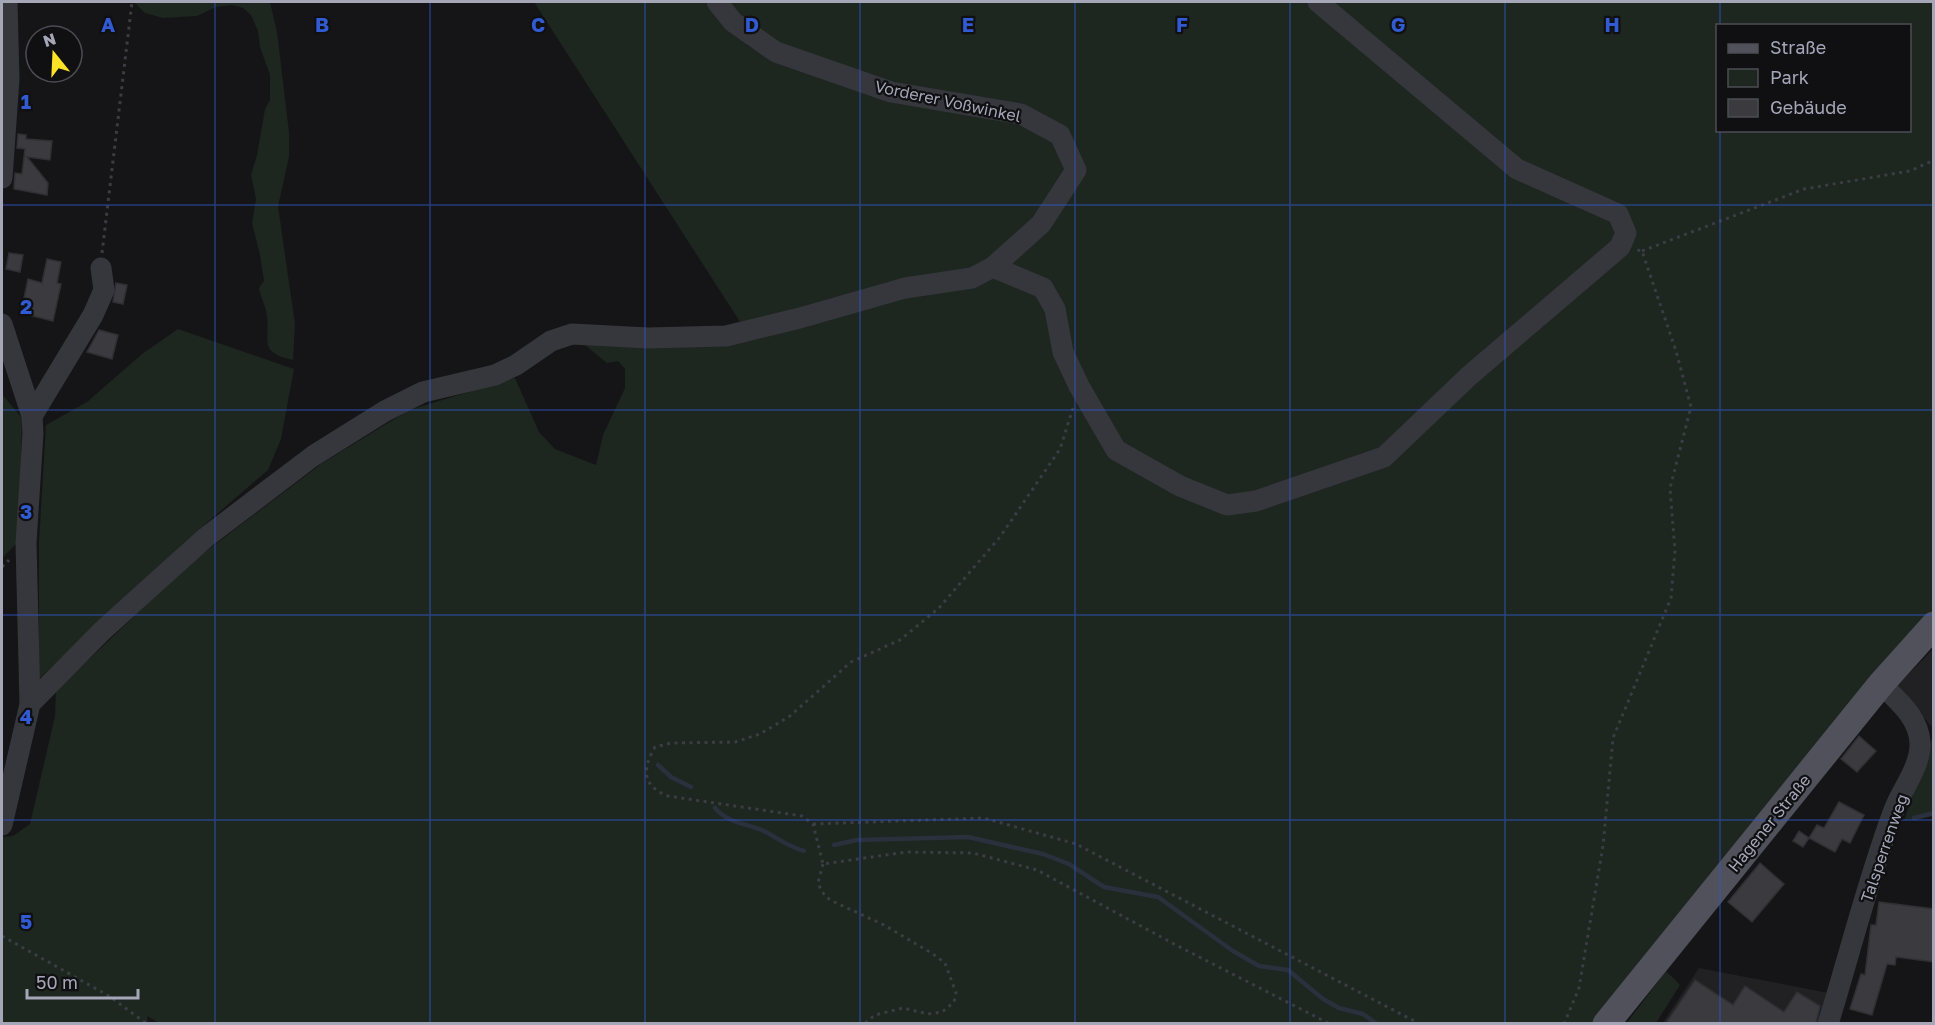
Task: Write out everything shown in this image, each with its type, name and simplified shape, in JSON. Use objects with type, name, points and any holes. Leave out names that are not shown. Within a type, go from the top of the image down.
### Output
[{"type":"main road","name":"Hagener Straße","points":[[1606,1023],[1881,684],[1934,625]]},
{"type":"street","points":[[2,178],[9,79],[7,2]]},
{"type":"street","name":"Vorderer Voßwinkel","points":[[717,2],[733,22],[776,52],[891,92],[1021,114],[1060,135],[1076,170],[1041,224],[993,267]]},
{"type":"street","points":[[30,704],[162,575],[247,505],[313,456],[385,411],[423,392],[495,375],[516,365],[550,341],[572,334],[648,338],[726,336],[905,288],[972,278],[993,267],[1043,288],[1055,309],[1063,352],[1079,386],[1116,450],[1180,486],[1227,505],[1256,501],[1384,457],[1469,376],[1620,247],[1626,233],[1618,214],[1517,169],[1318,2]]},
{"type":"street","points":[[33,416],[93,315],[104,290],[101,268]]},
{"type":"street","points":[[2,324],[33,416],[26,543],[30,704],[2,825]]},
{"type":"street","name":"Talsperrenweg","points":[[1828,1023],[1894,809],[1915,764],[1920,743],[1916,725],[1909,713],[1881,684]]},
{"type":"path","points":[[101,268],[104,219],[132,2]]},
{"type":"path","points":[[1620,247],[1642,251],[1804,189],[1910,171],[1934,160]]},
{"type":"path","points":[[1564,1023],[1579,988],[1603,846],[1613,738],[1671,598],[1675,551],[1670,488],[1691,407],[1676,351],[1642,251]]},
{"type":"path","points":[[1079,386],[1060,449],[1000,537],[939,608],[900,640],[851,662],[790,716],[760,734],[735,742],[671,743],[655,747],[646,761],[647,777],[655,791],[668,795],[802,816],[813,824],[984,818],[1076,844],[1420,1023]]},
{"type":"path","points":[[813,824],[824,864],[818,883],[822,892],[830,900],[884,925],[933,954],[945,963],[957,993],[954,1002],[942,1012],[928,1014],[903,1008],[875,1015],[864,1023]]},
{"type":"path","points":[[824,864],[908,852],[973,853],[1037,870],[1176,945],[1330,1023]]},
{"type":"path","points":[[2,936],[109,996],[147,1023]]},
{"type":"shaded area","points":[[1933,649],[1933,728],[1896,687]]},
{"type":"shaded area","points":[[1699,968],[1829,993],[1820,1023],[1662,1024]]},
{"type":"green space","points":[[134,2],[270,2],[277,32],[289,132],[289,157],[278,206],[295,324],[293,360],[275,353],[268,345],[268,325],[259,288],[264,281],[252,223],[256,199],[251,175],[265,109],[270,100],[270,75],[260,47],[258,31],[251,15],[243,8],[232,5],[216,7],[197,16],[163,18],[145,13]]},
{"type":"green space","points":[[534,2],[711,2],[748,46],[819,76],[895,99],[1018,119],[1058,140],[1070,171],[1077,172],[1061,134],[1021,113],[892,89],[777,48],[735,20],[720,2],[1933,2],[1933,624],[1881,684],[1737,869],[1606,1023],[161,1024],[147,1016],[148,1023],[2,1024],[2,837],[13,836],[30,824],[55,716],[56,691],[189,564],[321,464],[409,410],[515,378],[539,432],[555,449],[596,465],[603,435],[625,388],[625,369],[618,361],[607,363],[581,342],[589,329],[601,327],[616,343],[709,344],[803,328],[892,297],[969,281],[964,271],[868,291],[742,325]]},
{"type":"green space","points":[[178,329],[294,369],[281,439],[268,470],[188,539],[39,679],[39,542],[46,425],[87,402],[142,354]]},
{"type":"green space","points":[[2,394],[22,418],[19,541],[2,558]]},
{"type":"green space","points":[[1933,735],[1933,816],[1904,821]]},
{"type":"green space","points":[[1666,971],[1680,985],[1656,1023],[1626,1024]]},
{"type":"building","points":[[18,134],[26,135],[26,139],[52,141],[50,160],[27,157],[48,183],[47,195],[14,189],[15,173],[22,174],[25,149],[17,148]]},
{"type":"building","points":[[9,253],[23,255],[20,272],[6,269]]},
{"type":"building","points":[[47,259],[61,262],[57,283],[61,284],[53,321],[21,313],[28,279],[42,283]]},
{"type":"building","points":[[116,283],[127,285],[123,304],[113,302]]},
{"type":"building","points":[[99,330],[118,335],[112,359],[87,352]]},
{"type":"building","points":[[1859,736],[1876,751],[1857,772],[1841,759]]},
{"type":"building","points":[[1839,802],[1864,815],[1850,843],[1842,839],[1835,852],[1809,838],[1817,825],[1824,828]]},
{"type":"building","points":[[1799,831],[1809,838],[1803,847],[1793,841]]},
{"type":"building","points":[[1760,863],[1784,884],[1752,922],[1728,902]]},
{"type":"building","points":[[1879,902],[1934,909],[1934,962],[1896,957],[1895,965],[1887,964],[1872,1015],[1850,1009],[1861,974],[1865,975],[1871,925],[1876,925]]},
{"type":"building","points":[[1695,980],[1733,1005],[1745,986],[1784,1012],[1797,992],[1820,1006],[1816,1023],[1666,1023]]},
{"type":"waterway","points":[[658,765],[671,777],[691,787]]},
{"type":"waterway","points":[[715,808],[733,821],[759,829],[804,851]]},
{"type":"waterway","points":[[1914,818],[1934,813]]},
{"type":"waterway","points":[[834,845],[857,840],[968,837],[1043,854],[1069,864],[1104,887],[1158,897],[1233,951],[1259,966],[1288,970],[1323,999],[1339,1008],[1363,1014],[1377,1024]]}]
